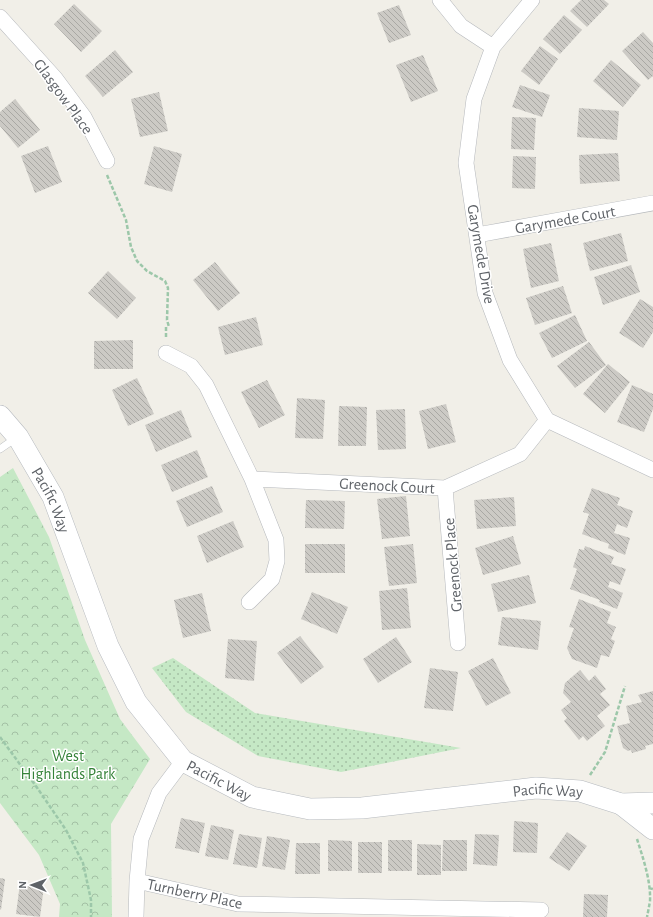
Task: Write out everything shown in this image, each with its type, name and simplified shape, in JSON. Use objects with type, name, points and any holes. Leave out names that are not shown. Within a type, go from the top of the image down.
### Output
[{"type":"main road","name":"Pacific Way","points":[[0,416],[18,437],[53,497],[108,646],[136,702],[183,761],[252,797],[310,809],[362,808],[536,788],[580,791],[621,804],[653,803]]},
{"type":"main road","name":"Pacific Way","points":[[621,804],[644,832]]},
{"type":"street","points":[[440,0],[461,26],[493,47]]},
{"type":"street","name":"Garymede Drive","points":[[532,0],[493,47],[474,99],[466,163],[486,293],[510,360],[547,420]]},
{"type":"street","name":"Glasgow Place","points":[[0,17],[56,78],[84,117],[107,166]]},
{"type":"street","name":"Garymede Court","points":[[476,235],[653,203]]},
{"type":"street","points":[[166,353],[191,366],[202,381],[252,479],[276,540],[277,561],[272,579],[249,602]]},
{"type":"street","points":[[547,420],[653,470]]},
{"type":"street","name":"Greenock Court","points":[[252,479],[445,488],[520,454],[547,420]]},
{"type":"street","name":"Greenock Place","points":[[445,488],[458,643]]},
{"type":"street","points":[[136,917],[137,881],[141,839],[159,794],[183,761]]},
{"type":"street","name":"Turnberry Place","points":[[137,881],[238,904],[541,910]]},
{"type":"lane","points":[[0,449],[18,437]]},
{"type":"path","points":[[107,166],[126,220],[131,248],[137,261],[148,271],[165,281],[168,288],[167,320],[169,327]]},
{"type":"path","points":[[580,791],[605,752],[625,686]]},
{"type":"path","points":[[0,737],[66,830],[83,863],[91,900],[91,917]]},
{"type":"path","points":[[644,832],[646,871],[650,901],[647,917]]},
{"type":"path","points":[[649,888],[653,889]]},
{"type":"green space","name":"West Highlands Park","points":[[13,468],[49,537],[85,640],[120,719],[150,759],[111,824],[112,917],[59,917],[60,904],[39,855],[0,803],[0,477]]},
{"type":"green space","points":[[173,658],[255,713],[461,748],[341,772],[258,756],[186,712],[152,668]]},
{"type":"building","points":[[581,0],[604,0],[609,4],[587,27],[570,11]]},
{"type":"building","points":[[74,4],[102,31],[81,52],[54,24]]},
{"type":"building","points":[[399,5],[411,35],[389,43],[377,13]]},
{"type":"building","points":[[564,15],[582,30],[560,54],[543,39]]},
{"type":"building","points":[[643,32],[653,43],[653,76],[648,80],[622,51]]},
{"type":"building","points":[[540,46],[558,59],[539,85],[521,71]]},
{"type":"building","points":[[115,50],[133,72],[103,97],[85,76]]},
{"type":"building","points":[[423,55],[438,91],[411,102],[396,65]]},
{"type":"building","points":[[611,60],[641,85],[623,107],[593,81]]},
{"type":"building","points":[[520,85],[550,95],[542,117],[512,107]]},
{"type":"building","points":[[159,92],[168,131],[140,137],[131,99]]},
{"type":"building","points":[[15,99],[40,130],[18,148],[0,126],[0,112]]},
{"type":"building","points":[[579,108],[619,111],[617,140],[577,137]]},
{"type":"building","points":[[512,117],[536,118],[534,150],[511,149]]},
{"type":"building","points":[[48,146],[62,182],[35,193],[21,156]]},
{"type":"building","points":[[154,146],[182,154],[172,192],[144,184]]},
{"type":"building","points":[[618,153],[620,181],[580,184],[579,155]]},
{"type":"building","points":[[513,156],[536,157],[535,189],[512,188]]},
{"type":"building","points":[[621,233],[628,261],[590,271],[583,243]]},
{"type":"building","points":[[551,243],[559,281],[531,288],[523,249]]},
{"type":"building","points":[[215,262],[240,293],[218,311],[193,280]]},
{"type":"building","points":[[631,265],[640,292],[603,305],[594,277]]},
{"type":"building","points":[[108,271],[136,298],[117,319],[88,293]]},
{"type":"building","points":[[563,286],[572,313],[535,325],[526,298]]},
{"type":"building","points":[[640,299],[653,307],[653,332],[643,348],[619,333]]},
{"type":"building","points":[[575,315],[587,341],[552,358],[539,333]]},
{"type":"building","points":[[256,317],[263,345],[225,355],[218,327]]},
{"type":"building","points":[[133,340],[133,369],[94,369],[94,341]]},
{"type":"building","points":[[589,342],[606,365],[575,388],[557,366]]},
{"type":"building","points":[[608,364],[630,382],[605,413],[583,394]]},
{"type":"building","points":[[137,378],[154,414],[128,426],[112,390]]},
{"type":"building","points":[[267,380],[285,415],[259,428],[241,392]]},
{"type":"building","points":[[632,385],[653,394],[653,409],[644,432],[617,422]]},
{"type":"building","points":[[297,398],[325,400],[323,439],[295,438]]},
{"type":"building","points":[[446,404],[456,442],[428,449],[419,411]]},
{"type":"building","points":[[339,406],[367,407],[366,446],[338,446]]},
{"type":"building","points":[[405,409],[406,449],[378,450],[376,410]]},
{"type":"building","points":[[181,410],[192,437],[156,452],[145,425]]},
{"type":"building","points":[[197,450],[208,477],[172,492],[161,465]]},
{"type":"building","points":[[212,486],[223,512],[187,527],[176,501]]},
{"type":"building","points":[[592,488],[620,498],[617,505],[633,511],[627,528],[617,524],[614,533],[630,538],[625,555],[608,548],[609,544],[582,534],[589,514],[583,512]]},
{"type":"building","points":[[406,496],[410,536],[382,539],[377,499]]},
{"type":"building","points":[[514,497],[516,526],[477,529],[474,500]]},
{"type":"building","points":[[306,500],[345,501],[344,529],[305,528]]},
{"type":"building","points":[[233,521],[244,547],[207,563],[197,536]]},
{"type":"building","points":[[513,536],[521,564],[483,575],[475,548]]},
{"type":"building","points":[[305,544],[345,544],[345,573],[305,573]]},
{"type":"building","points":[[413,544],[417,583],[389,586],[384,547]]},
{"type":"building","points":[[585,546],[614,557],[611,564],[626,569],[620,585],[610,581],[608,587],[623,593],[617,609],[599,602],[600,600],[570,589],[577,569],[573,567],[579,549],[584,550]]},
{"type":"building","points":[[529,575],[536,603],[498,612],[491,584]]},
{"type":"building","points":[[407,588],[411,628],[382,630],[379,591]]},
{"type":"building","points":[[312,592],[348,607],[337,634],[301,619]]},
{"type":"building","points":[[202,593],[211,631],[183,638],[174,600]]},
{"type":"building","points":[[579,599],[611,612],[607,623],[616,627],[611,639],[615,641],[609,657],[601,655],[597,668],[572,659],[567,648],[574,628],[569,627]]},
{"type":"building","points":[[502,617],[541,621],[538,650],[498,645]]},
{"type":"building","points":[[300,636],[324,667],[301,684],[277,653]]},
{"type":"building","points":[[396,637],[412,662],[378,683],[363,659]]},
{"type":"building","points":[[228,639],[257,641],[254,681],[225,678]]},
{"type":"building","points":[[493,658],[511,693],[486,706],[468,671]]},
{"type":"building","points":[[430,668],[458,672],[453,711],[424,708]]},
{"type":"building","points":[[580,670],[589,681],[595,675],[606,689],[600,694],[610,705],[597,716],[605,726],[587,741],[583,736],[579,740],[564,721],[567,718],[561,710],[571,702],[563,693],[565,683]]},
{"type":"building","points":[[653,691],[653,744],[645,746],[646,749],[632,753],[631,750],[628,751],[623,748],[617,726],[630,723],[626,706],[642,702],[638,695]]},
{"type":"building","points":[[181,818],[205,823],[199,853],[175,848]]},
{"type":"building","points":[[514,821],[538,823],[537,853],[513,852]]},
{"type":"building","points":[[211,825],[234,830],[228,860],[205,856]]},
{"type":"building","points":[[567,832],[587,846],[569,871],[549,858]]},
{"type":"building","points":[[239,834],[262,838],[257,868],[233,864]]},
{"type":"building","points":[[475,834],[499,835],[497,866],[473,864]]},
{"type":"building","points":[[267,836],[290,840],[285,870],[262,866]]},
{"type":"building","points":[[328,840],[352,841],[352,871],[328,871]]},
{"type":"building","points":[[388,840],[412,840],[412,871],[388,871]]},
{"type":"building","points":[[443,840],[467,840],[467,871],[442,871]]},
{"type":"building","points":[[358,842],[382,842],[382,873],[358,873]]},
{"type":"building","points":[[296,843],[320,843],[320,874],[295,874]]},
{"type":"building","points":[[417,844],[441,845],[441,875],[417,875]]},
{"type":"building","points":[[0,878],[5,879],[1,910],[0,909]]},
{"type":"building","points":[[20,883],[44,886],[40,917],[16,914]]},
{"type":"building","points":[[584,894],[608,895],[607,917],[583,917]]}]
